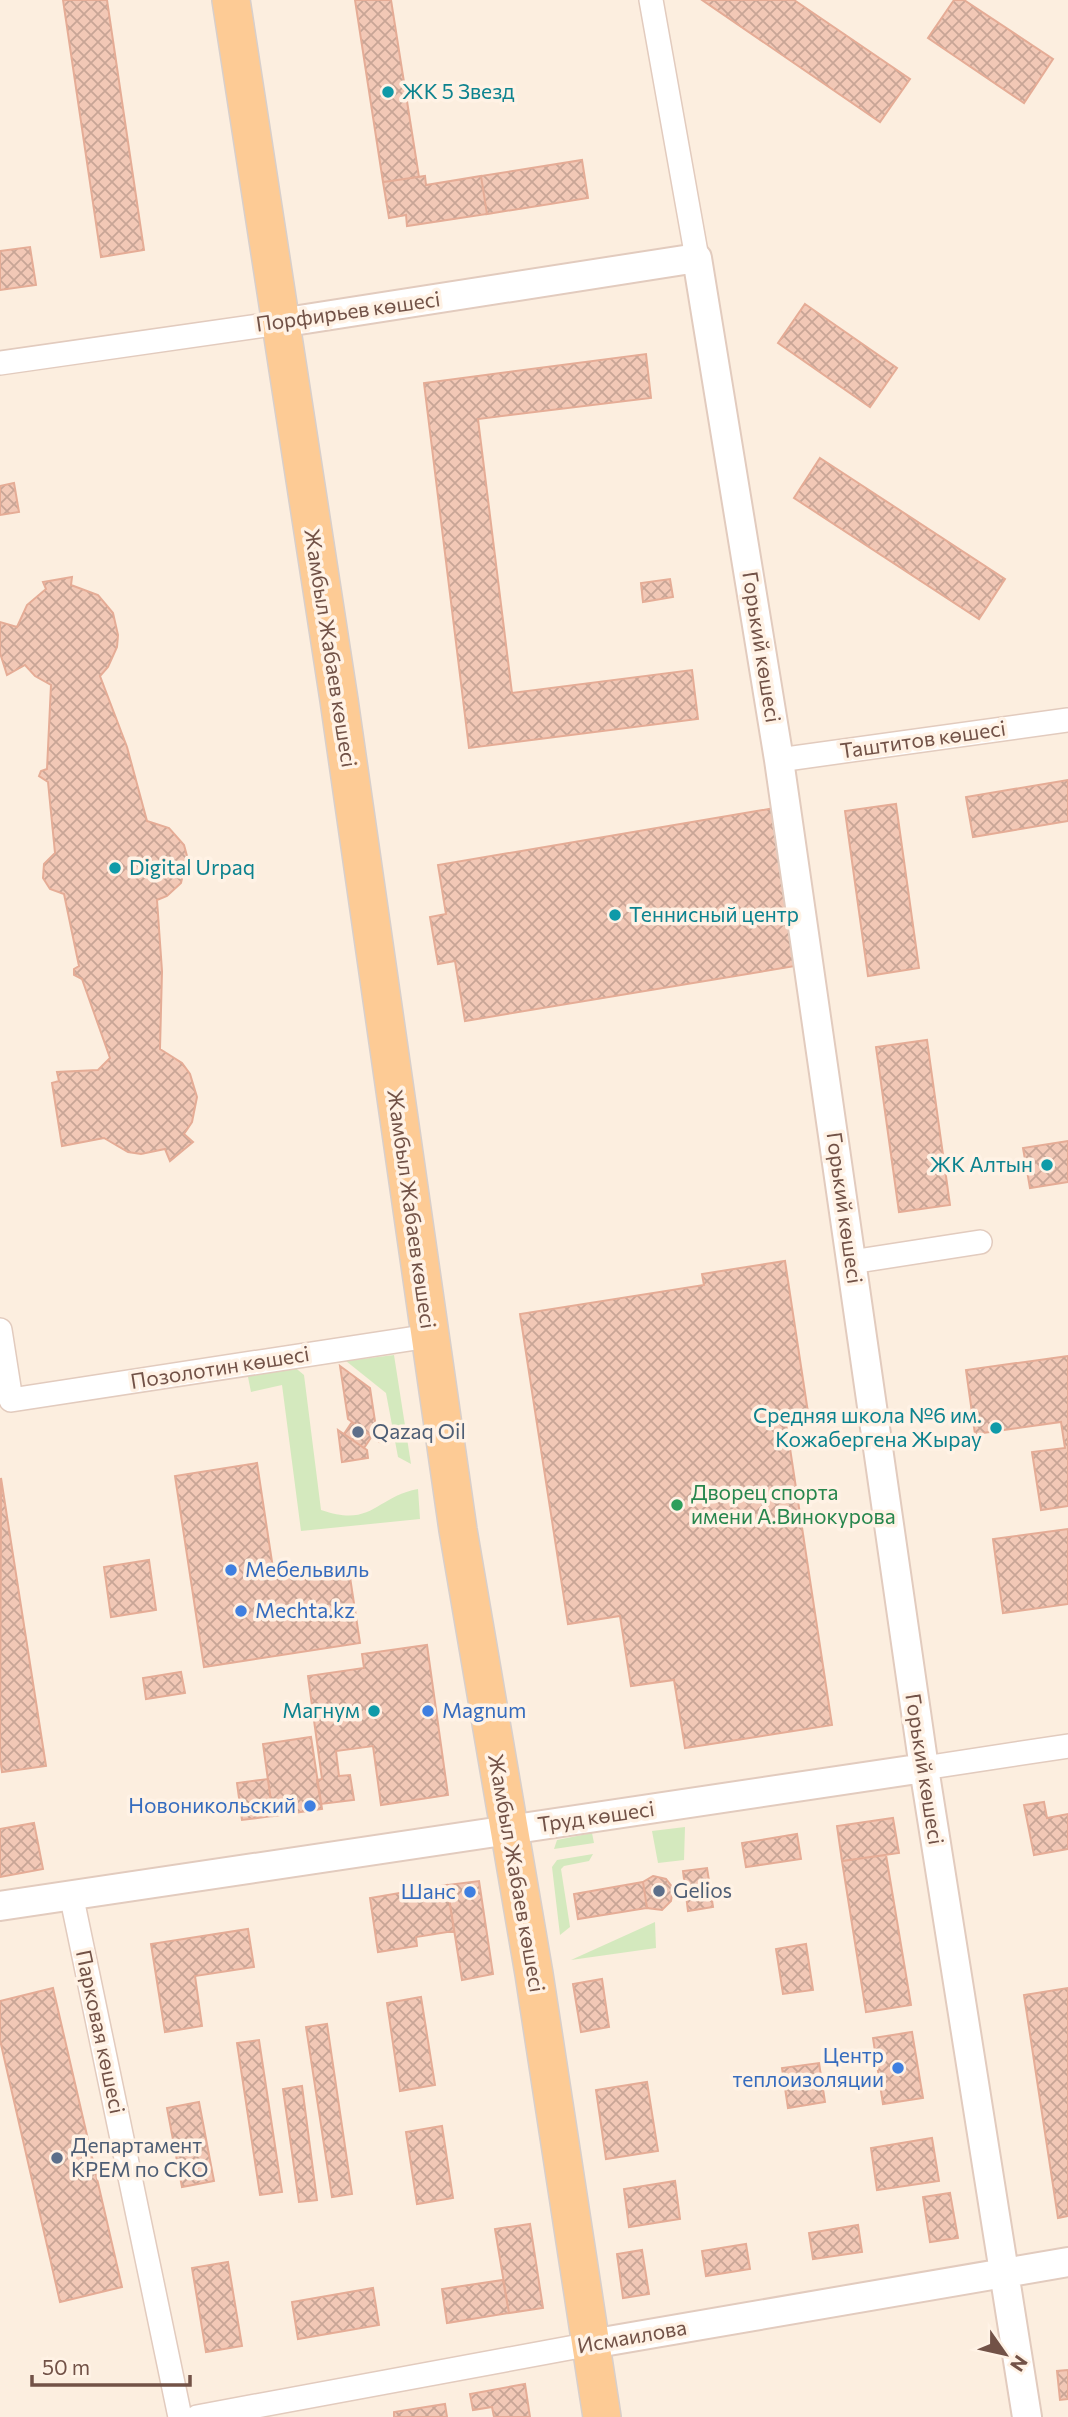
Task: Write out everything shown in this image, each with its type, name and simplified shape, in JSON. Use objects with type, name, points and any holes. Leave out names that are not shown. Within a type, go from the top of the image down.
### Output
[{"type":"main road","name":"Жамбыл Жабаев көшесі","points":[[231,0],[339,700],[429,1336],[507,1829],[534,1974],[602,2417]]},
{"type":"street","name":"Горький көшесі","points":[[651,0],[779,760],[924,1768],[1027,2417]]},
{"type":"street","name":"Порфирьев көшесі","points":[[0,363],[280,323],[696,258]]},
{"type":"street","name":"Таштитов көшесі","points":[[779,760],[1068,720]]},
{"type":"street","points":[[851,1262],[980,1242]]},
{"type":"street","name":"Позолотин көшесі","points":[[0,1330],[10,1400],[429,1336]]},
{"type":"street","name":"Труд көшесі","points":[[0,1906],[1068,1746]]},
{"type":"street","name":"Парковая көшесі","points":[[71,1894],[180,2417]]},
{"type":"street","name":"Исмаилова","points":[[197,2417],[591,2344],[1068,2262]]},
{"type":"green space","points":[[394,1355],[411,1464],[398,1457],[386,1393],[346,1361]]},
{"type":"green space","points":[[292,1365],[304,1375],[321,1510],[338,1515],[363,1513],[392,1498],[418,1489],[420,1519],[301,1531],[282,1385],[251,1392],[247,1372]]},
{"type":"green space","points":[[685,1827],[684,1860],[658,1863],[652,1831]]},
{"type":"green space","points":[[592,1833],[594,1843],[554,1849],[557,1840]]},
{"type":"green space","points":[[593,1854],[589,1861],[561,1869],[570,1927],[560,1935],[552,1867],[557,1860]]},
{"type":"green space","points":[[655,1922],[656,1948],[571,1960]]},
{"type":"building","points":[[63,0],[107,0],[144,250],[101,257]]},
{"type":"building","name":"ЖК 5 Звезд","points":[[355,0],[391,0],[419,177],[383,182]]},
{"type":"building","points":[[702,0],[794,0],[910,79],[880,122]]},
{"type":"building","points":[[954,0],[964,0],[1053,59],[1024,103],[928,38]]},
{"type":"building","points":[[582,160],[588,198],[487,214],[481,176]]},
{"type":"building","points":[[425,176],[426,185],[481,176],[487,214],[407,226],[406,215],[389,218],[383,182]]},
{"type":"building","points":[[30,247],[36,285],[0,290],[0,251]]},
{"type":"building","points":[[805,304],[897,368],[870,407],[778,343]]},
{"type":"building","points":[[646,354],[651,398],[478,419],[512,693],[692,670],[698,719],[469,748],[424,383]]},
{"type":"building","points":[[820,458],[1005,579],[979,619],[794,498]]},
{"type":"building","points":[[14,483],[19,512],[0,515],[0,486]]},
{"type":"building","name":"Digital Urpaq","points":[[72,577],[71,585],[98,595],[113,613],[118,635],[117,647],[108,667],[100,676],[127,747],[147,821],[169,828],[184,845],[187,856],[181,883],[167,896],[157,900],[162,971],[160,1049],[182,1063],[190,1074],[197,1097],[192,1122],[184,1134],[193,1142],[170,1161],[165,1149],[141,1154],[128,1152],[104,1138],[62,1146],[52,1083],[59,1081],[57,1072],[98,1070],[110,1058],[82,979],[74,975],[74,969],[79,966],[64,894],[50,889],[43,878],[44,864],[55,853],[48,782],[39,776],[41,771],[47,769],[51,685],[35,676],[25,665],[7,675],[0,653],[0,622],[17,627],[27,605],[46,589],[43,582]]},
{"type":"building","points":[[670,579],[673,597],[643,602],[641,583]]},
{"type":"building","points":[[1068,780],[1068,821],[973,837],[966,797]]},
{"type":"building","points":[[896,804],[919,968],[868,976],[845,811]]},
{"type":"building","name":"Теннисный центр","points":[[775,808],[801,965],[465,1021],[455,961],[438,964],[430,917],[446,914],[438,865]]},
{"type":"building","points":[[927,1040],[950,1205],[899,1212],[876,1047]]},
{"type":"building","name":"ЖК Алтын","points":[[1068,1141],[1068,1182],[1030,1188],[1023,1148]]},
{"type":"building","points":[[785,1261],[809,1419],[786,1422],[832,1725],[685,1748],[674,1680],[631,1686],[620,1616],[568,1624],[520,1314],[704,1285],[702,1274]]},
{"type":"building","name":"Средняя школа №6 им. Кожабергена Жырау","points":[[1068,1356],[1068,1506],[1041,1510],[1032,1452],[1065,1448],[1061,1422],[975,1434],[966,1370]]},
{"type":"building","points":[[340,1366],[370,1388],[378,1441],[348,1419]]},
{"type":"building","points":[[352,1422],[372,1436],[364,1448],[344,1434]]},
{"type":"building","points":[[338,1430],[367,1450],[368,1458],[342,1462]]},
{"type":"building","name":"Мебельвиль","points":[[257,1463],[274,1575],[348,1564],[360,1643],[204,1667],[175,1476]]},
{"type":"building","points":[[1,1478],[46,1766],[2,1772],[0,1757]]},
{"type":"building","points":[[1068,1529],[1068,1604],[1003,1613],[993,1539]]},
{"type":"building","points":[[149,1560],[156,1610],[111,1617],[104,1567]]},
{"type":"building","name":"Магнум","points":[[427,1645],[448,1795],[381,1805],[373,1746],[336,1751],[339,1776],[350,1775],[354,1800],[321,1804],[317,1780],[322,1779],[308,1676],[364,1668],[362,1654]]},
{"type":"building","points":[[181,1672],[185,1693],[146,1699],[143,1678]]},
{"type":"building","points":[[311,1737],[322,1809],[273,1816],[263,1744]]},
{"type":"building","points":[[268,1779],[273,1816],[242,1820],[237,1783]]},
{"type":"building","points":[[1044,1802],[1047,1818],[1068,1814],[1068,1849],[1034,1855],[1024,1805]]},
{"type":"building","points":[[893,1818],[899,1853],[842,1861],[837,1826]]},
{"type":"building","points":[[34,1823],[43,1869],[0,1877],[0,1829]]},
{"type":"building","points":[[797,1834],[801,1859],[746,1867],[742,1843]]},
{"type":"building","points":[[886,1855],[911,2005],[866,2012],[842,1861]]},
{"type":"building","points":[[707,1868],[713,1907],[688,1911],[683,1871]]},
{"type":"building","name":"Gelios","points":[[653,1876],[666,1879],[673,1888],[671,1901],[662,1910],[647,1908],[643,1882]]},
{"type":"building","points":[[479,1881],[493,1974],[462,1980],[447,1885]]},
{"type":"building","points":[[643,1882],[647,1908],[578,1919],[574,1894]]},
{"type":"building","points":[[447,1885],[454,1931],[416,1937],[417,1946],[378,1952],[370,1898]]},
{"type":"building","points":[[248,1929],[254,1967],[195,1976],[202,2026],[165,2032],[151,1944]]},
{"type":"building","points":[[806,1944],[813,1990],[783,1994],[776,1949]]},
{"type":"building","points":[[602,1979],[609,2027],[581,2032],[573,1984]]},
{"type":"building","points":[[53,1988],[122,2287],[60,2302],[0,2040],[0,2001]]},
{"type":"building","points":[[1068,1988],[1068,2216],[1058,2218],[1024,1995]]},
{"type":"building","points":[[421,1997],[435,2085],[400,2091],[387,2003]]},
{"type":"building","points":[[327,2024],[352,2194],[332,2197],[306,2027]]},
{"type":"building","name":"Центр теплоизоляции","points":[[912,2032],[923,2098],[883,2104],[873,2038]]},
{"type":"building","points":[[259,2040],[282,2192],[260,2195],[237,2043]]},
{"type":"building","points":[[819,2063],[825,2102],[788,2108],[782,2068]]},
{"type":"building","points":[[647,2082],[658,2151],[606,2159],[596,2090]]},
{"type":"building","points":[[302,2086],[317,2200],[299,2202],[283,2089]]},
{"type":"building","points":[[199,2102],[214,2181],[182,2187],[167,2108]]},
{"type":"building","points":[[442,2126],[453,2198],[417,2204],[406,2132]]},
{"type":"building","points":[[932,2138],[939,2181],[877,2190],[871,2148]]},
{"type":"building","points":[[675,2181],[680,2219],[629,2227],[624,2189]]},
{"type":"building","points":[[950,2193],[958,2238],[930,2242],[923,2197]]},
{"type":"building","points":[[530,2224],[543,2308],[509,2313],[495,2229]]},
{"type":"building","points":[[858,2225],[862,2252],[813,2259],[809,2233]]},
{"type":"building","points":[[746,2244],[750,2269],[706,2276],[702,2251]]},
{"type":"building","points":[[642,2250],[649,2294],[623,2298],[617,2254]]},
{"type":"building","points":[[228,2262],[242,2346],[206,2352],[192,2268]]},
{"type":"building","points":[[503,2280],[509,2313],[447,2323],[442,2289]]},
{"type":"building","points":[[373,2288],[379,2325],[298,2339],[292,2302]]},
{"type":"building","points":[[1068,2370],[1068,2399],[1060,2400],[1057,2371]]},
{"type":"building","points":[[525,2384],[530,2417],[494,2417],[492,2407],[473,2410],[470,2394]]},
{"type":"building","points":[[445,2404],[447,2417],[394,2417],[394,2412]]},
{"type":"place","name":"ЖК 5 Звезд","points":[[388,92]]},
{"type":"place","name":"Digital Urpaq","points":[[115,868]]},
{"type":"place","name":"Теннисный центр","points":[[615,915]]},
{"type":"place","name":"ЖК Алтын","points":[[1047,1165]]},
{"type":"place","name":"Средняя школа №6 им. Кожабергена Жырау","points":[[996,1428]]},
{"type":"place","name":"Qazaq Oil","points":[[358,1432]]},
{"type":"place","name":"Дворец спорта имени А.Винокурова","points":[[677,1505]]},
{"type":"place","name":"Мебельвиль","points":[[231,1570]]},
{"type":"place","name":"Mechta.kz","points":[[241,1611]]},
{"type":"place","name":"Магнум","points":[[374,1711]]},
{"type":"place","name":"Magnum","points":[[428,1711]]},
{"type":"place","name":"Новоникольский","points":[[310,1806]]},
{"type":"place","name":"Gelios","points":[[659,1891]]},
{"type":"place","name":"Шанс","points":[[470,1892]]},
{"type":"place","name":"Центр теплоизоляции","points":[[898,2068]]},
{"type":"place","name":"Департамент КРЕМ по СКО","points":[[57,2158]]}]
